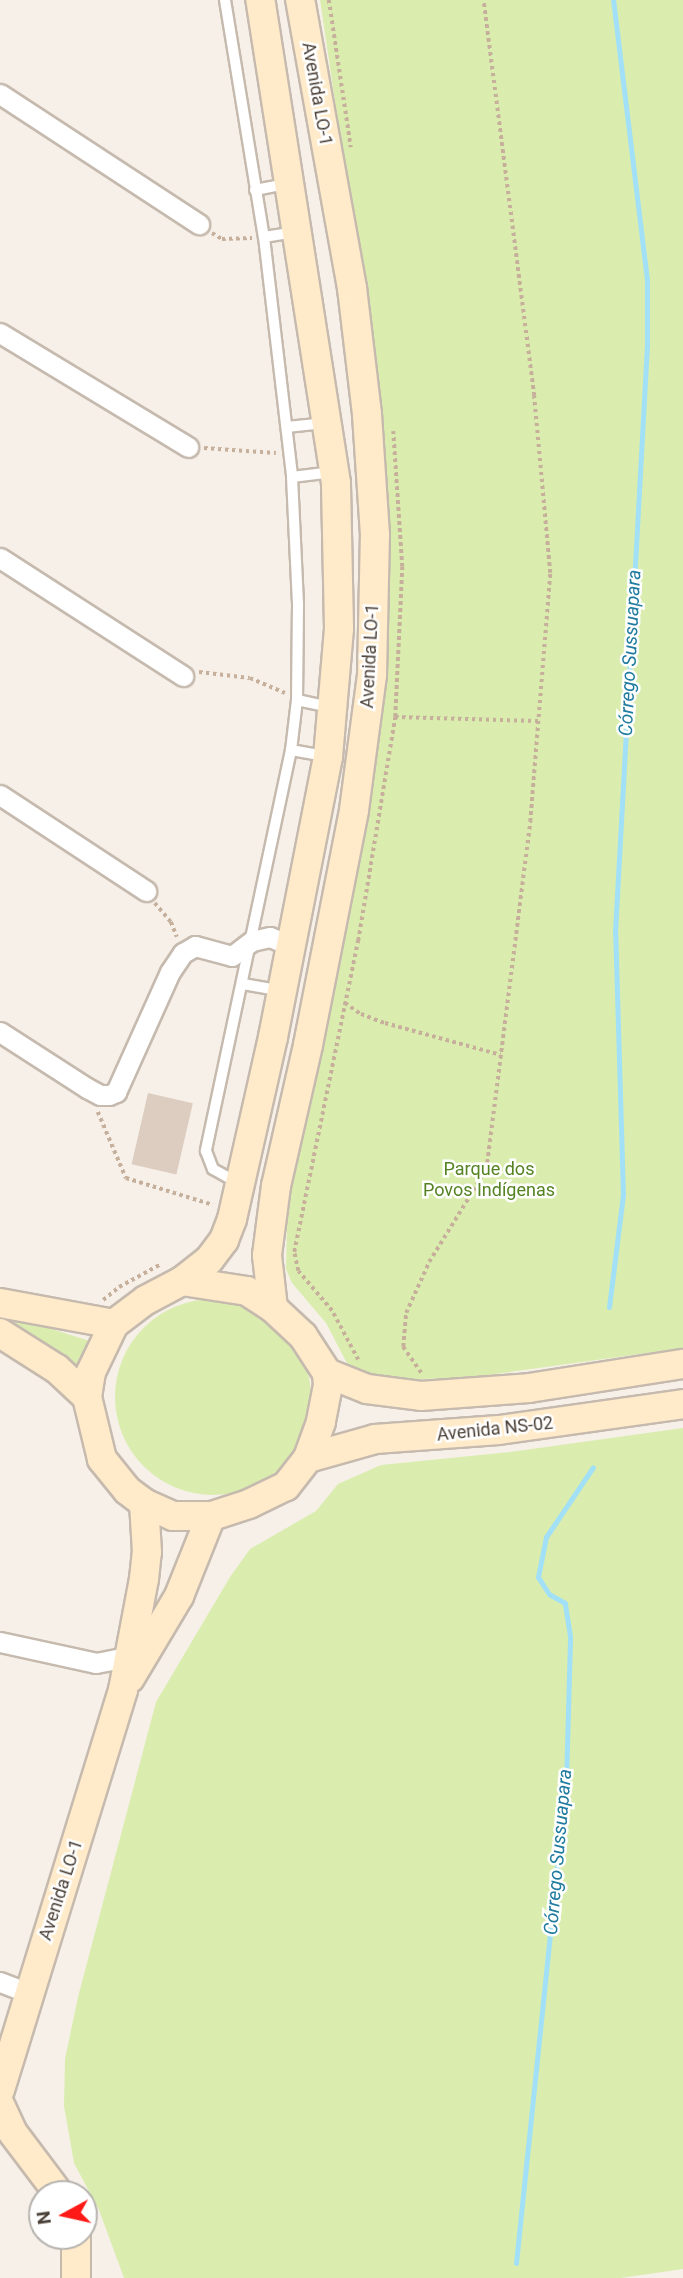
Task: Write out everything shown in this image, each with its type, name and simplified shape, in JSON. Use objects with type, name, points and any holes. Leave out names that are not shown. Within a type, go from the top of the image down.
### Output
[{"type":"street","name":"Avenida LO-1","points":[[175,1271],[209,1260],[224,1240],[240,1184],[328,757],[339,628],[334,472],[260,0]]},
{"type":"street","name":"Avenida LO-1","points":[[273,1308],[268,1241],[276,1186],[308,1045],[355,810],[372,675],[374,599],[375,535],[369,441],[352,288],[300,0]]},
{"type":"street","points":[[0,94],[199,223]]},
{"type":"street","points":[[0,333],[188,447]]},
{"type":"street","points":[[0,558],[183,676]]},
{"type":"street","points":[[0,795],[146,891]]},
{"type":"street","points":[[0,1032],[100,1095],[116,1092],[170,972],[183,953],[195,946],[232,956],[252,941],[271,937],[291,946]]},
{"type":"street","points":[[175,1271],[247,1291],[273,1308],[303,1336],[327,1373],[328,1385],[321,1422],[307,1458],[286,1486],[249,1504],[211,1516],[173,1516],[144,1503],[127,1490],[102,1459],[87,1397],[91,1372],[114,1324],[146,1300],[175,1271]]},
{"type":"street","points":[[0,1303],[114,1324]]},
{"type":"street","points":[[0,1333],[57,1369],[87,1397]]},
{"type":"street","points":[[327,1373],[368,1390],[421,1396],[553,1384],[683,1364]]},
{"type":"street","name":"Avenida NS-02","points":[[307,1458],[375,1439],[480,1433],[683,1404]]},
{"type":"street","name":"Avenida LO-1","points":[[0,2090],[6,2046],[28,1993],[108,1745],[123,1690],[146,1566],[144,1503]]},
{"type":"street","name":"Avenida LO-1","points":[[123,1690],[179,1596],[211,1516]]},
{"type":"street","points":[[0,1642],[96,1663],[127,1657]]},
{"type":"street","points":[[0,1982],[28,1993]]},
{"type":"street","points":[[0,2105],[13,2133],[48,2180]]},
{"type":"street","points":[[76,2250],[76,2278]]},
{"type":"lane","points":[[225,0],[264,237],[287,427],[298,605],[297,700],[291,750],[206,1150],[213,1169],[240,1184]]},
{"type":"lane","points":[[255,190],[275,184],[290,185]]},
{"type":"lane","points":[[264,237],[298,232]]},
{"type":"lane","points":[[287,427],[327,422]]},
{"type":"lane","points":[[292,477],[334,472]]},
{"type":"lane","points":[[297,700],[333,707]]},
{"type":"lane","points":[[291,750],[328,757]]},
{"type":"lane","points":[[243,984],[281,991]]},
{"type":"path","points":[[408,1373],[421,1373],[403,1347],[406,1313],[429,1262],[485,1170],[530,822],[548,603],[548,544],[534,396],[483,0]]},
{"type":"path","points":[[199,223],[222,239],[264,237]]},
{"type":"path","points":[[188,447],[255,454],[289,453]]},
{"type":"path","points":[[183,676],[219,672],[250,678],[271,685],[297,700]]},
{"type":"path","points":[[395,716],[538,721]]},
{"type":"path","points":[[146,891],[171,922],[183,953]]},
{"type":"path","points":[[345,1003],[361,1014],[385,1023],[501,1055]]},
{"type":"path","points":[[87,1088],[126,1178],[217,1206],[214,1216]]},
{"type":"path","points":[[295,1247],[298,1271],[332,1311],[356,1358],[364,1364]]},
{"type":"path","points":[[96,1303],[143,1273],[175,1271]]},
{"type":"green space","name":"Parque dos Povos Indígenas","points":[[320,0],[683,0],[683,1348],[467,1378],[377,1380],[350,1369],[326,1323],[292,1283],[286,1269],[288,1191],[364,808],[364,296]]},
{"type":"green space","points":[[213,1299],[251,1306],[268,1315],[282,1328],[295,1342],[304,1359],[311,1397],[304,1435],[295,1452],[282,1466],[268,1479],[251,1488],[213,1495],[175,1488],[158,1479],[144,1466],[131,1452],[122,1435],[115,1397],[122,1359],[131,1342],[144,1328],[158,1315],[175,1306]]},
{"type":"green space","points":[[0,1313],[90,1341],[77,1378],[0,1327]]},
{"type":"green space","points":[[683,1428],[683,2269],[621,2278],[124,2278],[98,2208],[98,2180],[83,2180],[74,2163],[64,2106],[65,2059],[78,1997],[156,1702],[230,1577],[250,1549],[316,1511],[338,1484],[381,1465],[510,1452]]},
{"type":"building","points":[[148,1093],[193,1103],[176,1174],[132,1164]]},
{"type":"waterway","name":"Córrego Sussuapara","points":[[609,1307],[623,1195],[615,932],[647,345],[647,280],[613,0]]},
{"type":"waterway","name":"Córrego Sussuapara","points":[[516,2263],[566,1783],[570,1636],[565,1603],[549,1594],[538,1577],[546,1537],[593,1467]]}]
